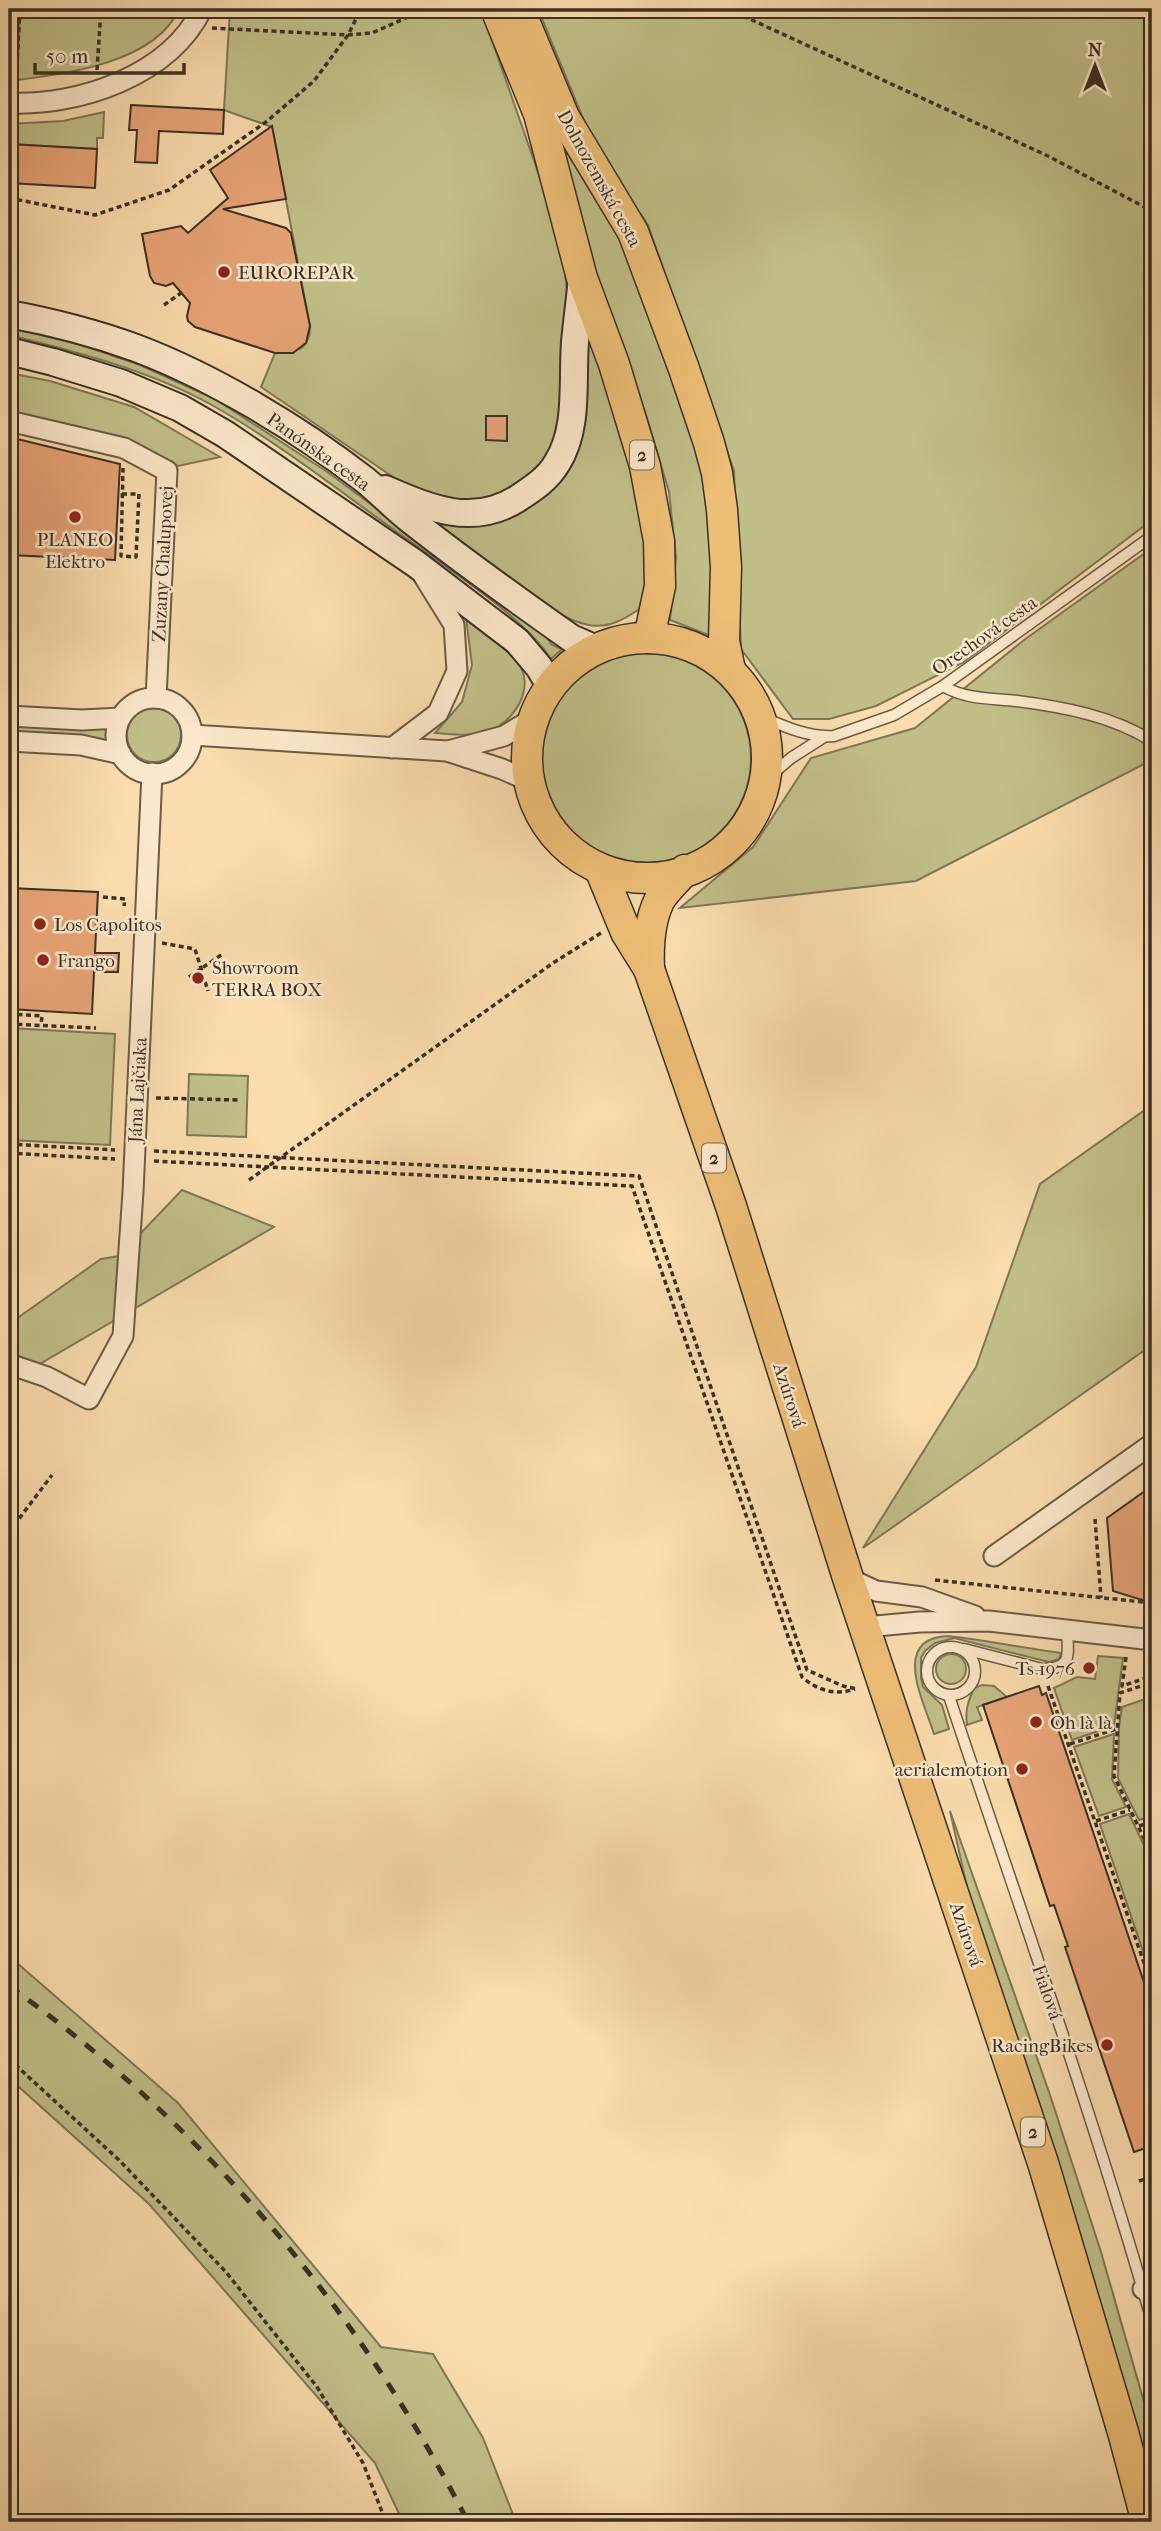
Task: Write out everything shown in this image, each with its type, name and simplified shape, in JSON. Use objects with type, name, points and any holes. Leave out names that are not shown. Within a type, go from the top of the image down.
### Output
[{"type":"main road","name":"Dolnozemská cesta","points":[[496,9],[539,114],[582,278]]},
{"type":"main road","name":"Dolnozemská cesta","points":[[519,9],[564,117],[621,209],[649,269],[684,369],[717,473],[726,567],[724,641],[730,670]]},
{"type":"main road","points":[[364,480],[431,507],[461,514],[484,512],[508,504],[533,489],[557,463],[572,415],[575,343],[582,278]]},
{"type":"main road","name":"2","points":[[582,278],[629,412],[654,504],[659,541],[660,586],[649,638]]},
{"type":"main road","name":"Panónska cesta","points":[[9,314],[83,331],[166,361],[271,417],[364,480],[410,520],[517,600],[571,638],[596,649]]},
{"type":"main road","name":"Panónska cesta","points":[[9,351],[121,383],[200,418],[251,450],[416,565],[517,641],[539,667],[551,687]]},
{"type":"main road","name":"2","points":[[649,638],[674,641],[698,649],[730,670],[760,716],[766,748],[765,780],[752,815],[738,835],[710,858],[685,870],[642,876],[600,869],[577,856],[554,836],[537,809],[527,780],[527,749],[532,719],[551,687],[572,665],[596,649],[622,640],[649,638]]},
{"type":"main road","name":"2","points":[[600,869],[620,920],[649,969]]},
{"type":"main road","name":"2","points":[[649,969],[653,919],[660,900],[685,870]]},
{"type":"main road","name":"Azúrová","points":[[649,969],[731,1206],[848,1578],[1044,2166],[1116,2407],[1147,2522]]},
{"type":"street","points":[[12,95],[25,103],[70,97],[116,82],[158,60],[173,48],[202,9]]},
{"type":"street","name":"Zuzany Chalupovej","points":[[9,421],[124,448],[167,471],[156,698]]},
{"type":"street","points":[[392,748],[438,713],[457,671],[454,625],[416,565]]},
{"type":"street","points":[[156,698],[167,700],[185,714],[192,735],[190,747],[175,767],[152,773],[129,764],[117,743],[117,730],[120,718],[135,703],[156,698]]},
{"type":"street","points":[[9,716],[82,720],[120,718]]},
{"type":"street","points":[[447,751],[504,736],[532,719]]},
{"type":"street","points":[[192,735],[447,751],[527,780]]},
{"type":"street","points":[[9,741],[81,745],[121,754]]},
{"type":"street","name":"Jána Lajčiaka","points":[[9,1364],[47,1377],[89,1399],[122,1336],[134,1155],[152,773]]},
{"type":"street","points":[[994,1556],[1152,1444]]},
{"type":"street","points":[[848,1578],[876,1591],[922,1597],[989,1621]]},
{"type":"street","points":[[865,1627],[920,1622],[989,1621],[1152,1640]]},
{"type":"lane","name":"Orechová cesta","points":[[824,737],[894,716],[943,686],[1152,536]]},
{"type":"lane","points":[[943,686],[963,696],[1054,706],[1081,712],[1117,724],[1152,741]]},
{"type":"lane","points":[[760,716],[790,729],[824,737]]},
{"type":"lane","points":[[765,780],[791,758],[824,737]]},
{"type":"lane","points":[[961,1648],[972,1659],[975,1674],[968,1689],[949,1696],[931,1685],[927,1668],[935,1652],[943,1648],[961,1648],[1042,1669],[1055,1669],[1064,1665],[1068,1658],[1067,1630]]},
{"type":"lane","name":"Fialová","points":[[949,1696],[1147,2288],[1152,2321]]},
{"type":"path","points":[[12,95],[20,9]]},
{"type":"path","points":[[85,74],[97,71],[101,9]]},
{"type":"path","points":[[9,198],[95,215],[169,190],[266,122],[314,81],[348,35],[361,9]]},
{"type":"path","points":[[348,35],[372,33],[426,9]]},
{"type":"path","points":[[728,9],[1048,156],[1152,211]]},
{"type":"path","points":[[164,305],[181,293]]},
{"type":"path","points":[[122,494],[139,494],[136,556],[121,555],[122,494],[124,448]]},
{"type":"path","points":[[249,1180],[553,963],[620,920]]},
{"type":"path","points":[[171,943],[195,949],[208,991]]},
{"type":"path","points":[[189,977],[223,953]]},
{"type":"path","points":[[9,1014],[42,1016],[41,1025]]},
{"type":"path","points":[[9,1024],[96,1028]]},
{"type":"path","points":[[137,1098],[238,1100]]},
{"type":"path","points":[[9,1144],[134,1155],[267,1167],[632,1186],[802,1677],[813,1686],[837,1693],[857,1689],[807,1670],[639,1176],[280,1158],[134,1155],[9,1153]]},
{"type":"path","points":[[9,1532],[52,1475]]},
{"type":"path","points":[[1095,1520],[1101,1598]]},
{"type":"path","points":[[923,1578],[1152,1603]]},
{"type":"path","points":[[1126,1656],[1122,1686],[1146,1678],[1147,1684],[1121,1693],[1114,1776],[1152,1855]]},
{"type":"path","points":[[1048,1686],[1152,1986]]},
{"type":"path","points":[[1070,1744],[1116,1729]]},
{"type":"path","points":[[1095,1821],[1130,1810]]},
{"type":"path","points":[[1139,1826],[1152,1822]]},
{"type":"path","points":[[9,2059],[119,2160],[226,2272],[317,2387],[363,2463],[386,2522]]},
{"type":"path","points":[[1139,2181],[1152,2177]]},
{"type":"shaded area","points":[[20,9],[179,9],[167,27],[151,42],[131,53],[84,69],[17,80]]},
{"type":"shaded area","points":[[230,9],[481,9],[554,218],[564,264],[569,311],[559,437],[545,466],[490,501],[449,502],[402,483],[261,387],[275,353],[295,351],[304,345],[310,326],[272,127],[224,110]]},
{"type":"shaded area","points":[[538,9],[1152,9],[1152,520],[964,662],[876,706],[829,719],[793,719],[741,649],[734,471],[648,225],[596,150]]},
{"type":"shaded area","points":[[104,112],[103,138],[97,138],[97,149],[9,144],[9,124],[63,121]]},
{"type":"shaded area","points":[[564,148],[618,236],[653,316],[688,415],[710,509],[714,576],[711,636],[670,620],[676,557],[669,492],[647,418],[586,243]]},
{"type":"shaded area","points":[[587,321],[638,471],[648,580],[641,608],[616,622],[595,626],[574,621],[548,609],[427,517],[547,489]]},
{"type":"shaded area","points":[[9,327],[82,345],[140,365],[215,399],[326,471],[510,607],[543,633],[552,645],[562,649],[551,659],[508,613],[470,584],[290,455],[210,404],[137,372],[86,355],[9,335]]},
{"type":"shaded area","points":[[9,373],[50,381],[134,407],[220,457],[178,466],[126,440],[9,412]]},
{"type":"shaded area","points":[[1152,548],[1152,760],[916,881],[680,908],[753,847],[811,758],[915,728],[1024,640]]},
{"type":"shaded area","points":[[466,618],[516,660],[522,670],[524,691],[521,701],[508,719],[490,731],[470,735],[435,733],[462,702],[472,665]]},
{"type":"shaded area","points":[[646,653],[667,655],[686,661],[704,670],[720,684],[734,700],[743,718],[749,737],[749,779],[743,798],[734,816],[720,832],[704,846],[686,855],[667,861],[646,863],[625,861],[606,855],[588,846],[572,832],[558,816],[549,798],[543,779],[541,758],[543,737],[549,718],[558,700],[572,684],[588,670],[606,661],[625,655]]},
{"type":"shaded area","points":[[154,708],[173,716],[181,735],[173,754],[154,762],[135,754],[127,735],[135,716]]},
{"type":"shaded area","points":[[9,722],[106,725],[106,741],[9,734]]},
{"type":"shaded area","points":[[9,1028],[115,1034],[110,1145],[9,1140]]},
{"type":"shaded area","points":[[189,1074],[248,1076],[246,1137],[187,1135]]},
{"type":"shaded area","points":[[1152,1105],[1152,1345],[863,1548],[976,1367],[1040,1184]]},
{"type":"shaded area","points":[[182,1190],[274,1227],[9,1382],[9,1324],[101,1259],[119,1256]]},
{"type":"shaded area","points":[[948,1636],[1061,1653],[1059,1659],[1049,1662],[954,1638],[935,1643],[921,1658],[921,1678],[923,1687],[942,1705],[949,1729],[934,1734],[919,1689],[915,1659],[920,1648],[930,1639]]},
{"type":"shaded area","points":[[951,1654],[962,1658],[966,1669],[962,1680],[951,1684],[940,1680],[936,1669],[940,1658]]},
{"type":"shaded area","points":[[1098,1656],[1123,1658],[1114,1726],[1072,1740],[1054,1688],[1077,1677],[1095,1679]]},
{"type":"shaded area","points":[[982,1685],[994,1686],[1007,1697],[977,1707],[982,1720],[967,1725],[970,1698],[974,1688]]},
{"type":"shaded area","points":[[1145,1699],[1152,1721],[1152,1816],[1139,1820],[1118,1778],[1119,1726],[1122,1707]]},
{"type":"shaded area","points":[[1114,1734],[1112,1779],[1126,1807],[1099,1816],[1074,1747]]},
{"type":"shaded area","points":[[950,1811],[1050,2095],[1101,2252],[1152,2430],[1152,2465],[1145,2456],[971,1905]]},
{"type":"shaded area","points":[[1129,1814],[1152,1862],[1152,1978],[1100,1824]]},
{"type":"shaded area","points":[[9,1956],[178,2103],[381,2347],[433,2354],[483,2438],[516,2522],[403,2522],[375,2463],[149,2204],[9,2078]]},
{"type":"building","points":[[131,105],[224,110],[223,134],[159,131],[157,163],[135,162],[137,130],[129,130]]},
{"type":"building","name":"EUROREPAR","points":[[272,126],[286,199],[223,209],[286,228],[291,233],[310,326],[306,343],[293,353],[275,353],[195,327],[188,321],[190,303],[173,283],[166,286],[154,283],[150,276],[142,234],[181,226],[188,233],[228,198],[210,170]]},
{"type":"building","points":[[9,144],[97,149],[95,188],[9,183]]},
{"type":"building","points":[[486,416],[507,416],[507,441],[486,440]]},
{"type":"building","points":[[9,437],[120,464],[115,560],[9,555]]},
{"type":"building","points":[[9,888],[98,892],[95,953],[119,953],[118,972],[94,972],[92,1014],[9,1009]]},
{"type":"building","points":[[1152,1486],[1152,1603],[1113,1591],[1107,1518]]},
{"type":"building","points":[[1039,1686],[1042,1695],[1046,1693],[1152,2006],[1152,2146],[1134,2152],[1065,1947],[1068,1946],[1054,1905],[1050,1906],[983,1705]]},
{"type":"railway","points":[[9,1986],[80,2040],[147,2098],[211,2160],[271,2226],[378,2368],[425,2444],[468,2522]]},
{"type":"place","name":"EUROREPAR","points":[[224,272]]},
{"type":"place","name":"PLANEO Elektro","points":[[75,517]]},
{"type":"place","name":"Los Capolitos","points":[[40,924]]},
{"type":"place","name":"Frango","points":[[43,960]]},
{"type":"place","name":"Showroom TERRA BOX","points":[[198,978]]},
{"type":"place","name":"Ts-1976","points":[[1089,1668]]},
{"type":"place","name":"Oh là là","points":[[1036,1722]]},
{"type":"place","name":"aerialemotion","points":[[1022,1769]]},
{"type":"place","name":"RacingBikes","points":[[1107,2045]]}]
